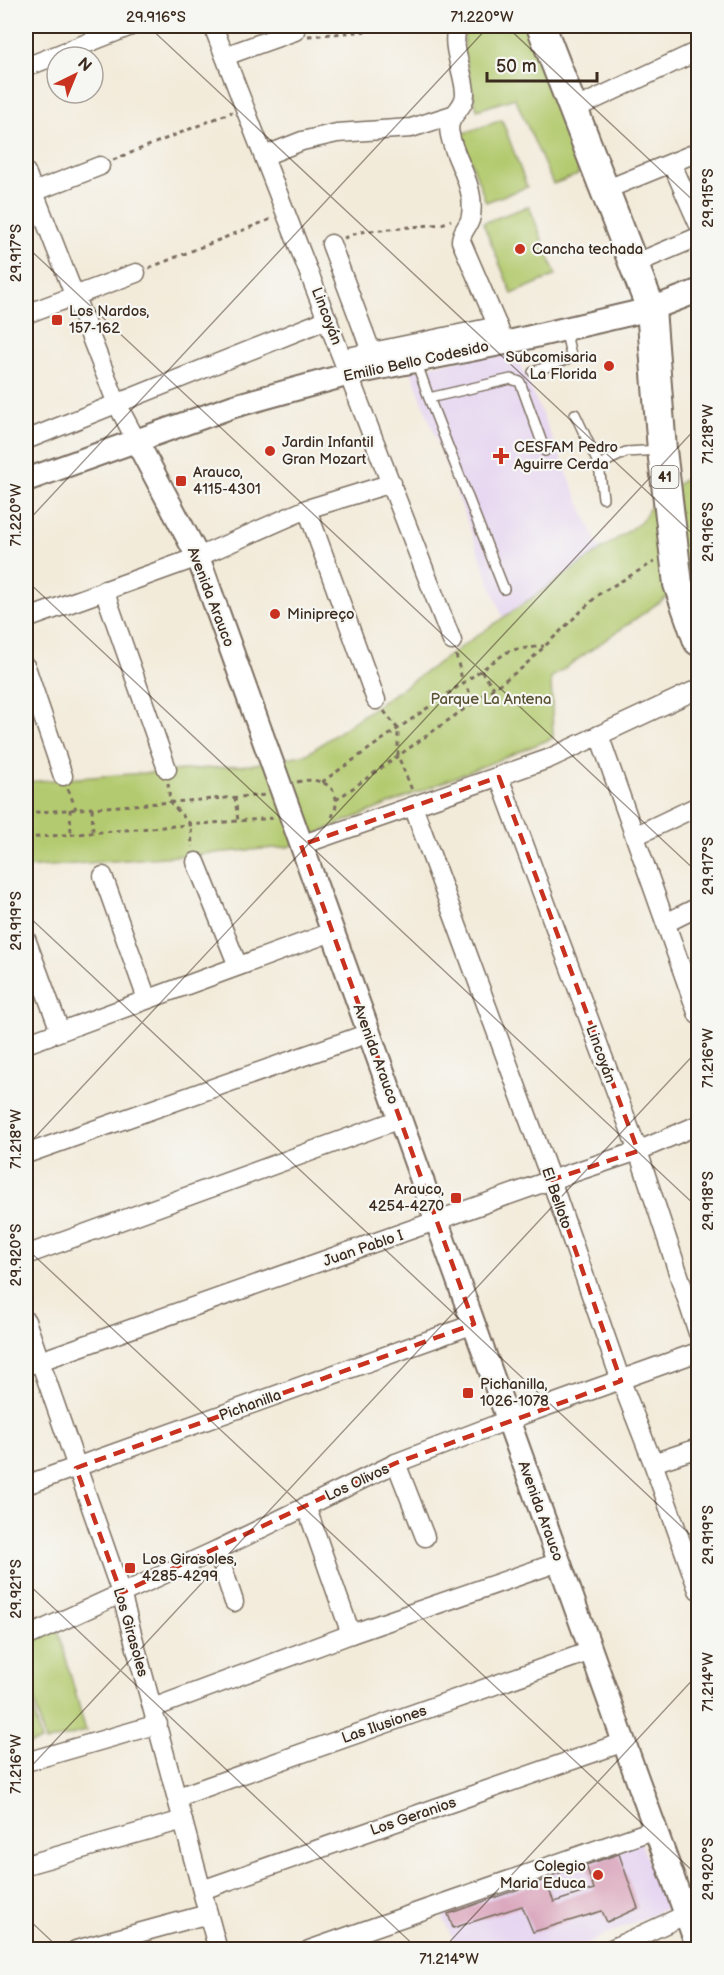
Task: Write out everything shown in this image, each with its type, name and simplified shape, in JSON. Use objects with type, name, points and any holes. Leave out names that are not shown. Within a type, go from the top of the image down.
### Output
[{"type":"main road","name":"41","points":[[543,26],[651,309],[662,450],[678,584],[699,641]]},
{"type":"street","points":[[26,67],[131,26]]},
{"type":"street","name":"Lincoyán","points":[[213,26],[453,641]]},
{"type":"street","points":[[264,156],[314,138],[337,133],[411,128],[452,115],[463,105],[465,94],[457,50],[456,30],[458,26]]},
{"type":"street","points":[[225,56],[295,31]]},
{"type":"street","points":[[574,109],[699,51]]},
{"type":"street","points":[[346,366],[371,351],[501,335],[461,241],[461,235],[470,220],[471,196],[449,133],[452,115]]},
{"type":"street","points":[[605,190],[699,152]]},
{"type":"street","points":[[672,164],[699,223]]},
{"type":"street","points":[[29,193],[100,166]]},
{"type":"street","name":"Avenida Arauco","points":[[26,172],[29,193],[75,296],[117,404],[198,557],[624,1742],[656,1829],[692,1912],[699,1948]]},
{"type":"street","points":[[634,264],[699,237]]},
{"type":"street","points":[[331,243],[371,351]]},
{"type":"street","points":[[26,314],[136,273]]},
{"type":"street","name":"Emilio Bello Codesido","points":[[26,480],[346,366],[416,361],[501,335],[565,328],[651,309],[699,291]]},
{"type":"street","points":[[26,440],[328,319]]},
{"type":"street","points":[[26,619],[198,557],[307,509],[392,483]]},
{"type":"street","points":[[307,509],[376,700]]},
{"type":"street","points":[[104,590],[167,769]]},
{"type":"street","points":[[26,667],[63,776]]},
{"type":"street","points":[[302,845],[548,759],[699,689]]},
{"type":"street","points":[[600,735],[698,1010]]},
{"type":"street","name":"Lincoyán","points":[[499,777],[638,1151],[699,1333]]},
{"type":"street","name":"El Belloto","points":[[415,806],[551,1180],[621,1381],[694,1566],[699,1590]]},
{"type":"street","points":[[635,836],[699,806]]},
{"type":"street","points":[[194,855],[238,966]]},
{"type":"street","points":[[103,876],[147,999]]},
{"type":"street","points":[[666,923],[699,907]]},
{"type":"street","points":[[26,1044],[332,932]]},
{"type":"street","points":[[26,939],[60,1031]]},
{"type":"street","points":[[26,1154],[369,1032]]},
{"type":"street","points":[[26,1255],[400,1119]]},
{"type":"street","name":"Juan Pablo I","points":[[33,1363],[638,1151],[699,1125]]},
{"type":"street","name":"Los Girasoles","points":[[26,1321],[33,1363],[76,1468],[121,1593],[218,1950]]},
{"type":"street","name":"Pichanilla","points":[[26,1485],[474,1324]]},
{"type":"street","name":"Los Olivos","points":[[26,1637],[217,1550],[396,1464],[508,1420],[699,1352]]},
{"type":"street","points":[[653,1463],[699,1448]]},
{"type":"street","points":[[396,1464],[425,1537]]},
{"type":"street","points":[[306,1506],[351,1634]]},
{"type":"street","points":[[217,1550],[234,1602]]},
{"type":"street","points":[[26,1762],[155,1716],[351,1634],[560,1562]]},
{"type":"street","name":"Las Ilusiones","points":[[178,1797],[591,1651]]},
{"type":"street","name":"Los Geranios","points":[[202,1890],[624,1742]]},
{"type":"street","points":[[26,1865],[183,1820]]},
{"type":"street","points":[[309,1950],[656,1829]]},
{"type":"street","points":[[609,1950],[692,1912]]},
{"type":"street","points":[[76,1950],[208,1914]]},
{"type":"lane","points":[[533,372],[570,358],[565,328]]},
{"type":"lane","points":[[416,361],[504,589]]},
{"type":"lane","points":[[429,398],[516,379],[520,382],[545,451]]},
{"type":"lane","points":[[576,414],[599,465],[603,498]]},
{"type":"lane","points":[[599,465],[626,452],[662,450]]},
{"type":"path","points":[[295,31],[415,26]]},
{"type":"path","points":[[100,166],[245,106]]},
{"type":"path","points":[[331,243],[360,232],[442,224],[471,211]]},
{"type":"path","points":[[136,273],[286,213]]},
{"type":"path","points":[[336,800],[522,668],[599,594],[674,550]]},
{"type":"path","points":[[453,641],[463,683],[476,701]]},
{"type":"path","points":[[322,782],[510,650],[546,645]]},
{"type":"path","points":[[481,670],[494,688]]},
{"type":"path","points":[[376,700],[398,729],[398,756],[415,806]]},
{"type":"path","points":[[167,769],[170,802],[191,825],[194,855]]},
{"type":"path","points":[[63,776],[76,809]]},
{"type":"path","points":[[26,813],[235,797],[282,790],[309,779],[322,782],[331,788],[336,800],[332,817],[325,824]]},
{"type":"path","points":[[235,797],[238,821]]},
{"type":"path","points":[[92,808],[93,832]]},
{"type":"path","points":[[70,809],[71,834]]},
{"type":"path","points":[[26,838],[291,817]]},
{"type":"highlighted area","points":[[499,777],[638,1151],[551,1180],[621,1381],[396,1463],[121,1593],[76,1468],[474,1324],[301,845]]},
{"type":"shaded area","name":"CESFAM Pedro Aguirre Cerda","points":[[513,347],[600,550],[503,618],[411,371]]},
{"type":"shaded area","name":"Colegio Maria Educa","points":[[640,1841],[667,1908],[572,1950],[457,1949],[440,1910]]},
{"type":"green space","points":[[464,26],[530,26],[579,162],[578,175],[553,184],[515,98],[477,110],[464,52]]},
{"type":"green space","points":[[502,120],[527,187],[486,202],[461,134]]},
{"type":"green space","name":"Cancha techada","points":[[529,206],[556,275],[512,294],[483,223]]},
{"type":"green space","name":"Parque La Antena","points":[[698,470],[698,575],[551,678],[553,738],[329,828],[288,847],[26,868],[26,782],[250,765],[307,754],[641,522],[655,500]]},
{"type":"green space","points":[[58,1630],[86,1731],[45,1742],[26,1668],[26,1644]]},
{"type":"green space","points":[[32,1703],[41,1741],[26,1745],[26,1705]]},
{"type":"building","points":[[619,1854],[638,1908],[607,1922],[602,1911],[533,1932],[522,1906],[453,1928],[448,1914],[545,1880],[554,1902],[594,1889],[586,1865]]},
{"type":"place","name":"Cancha techada","points":[[520,249]]},
{"type":"place","name":"Los Nardos, 157-162","points":[[57,320]]},
{"type":"place","name":"Subcomisaria La Florida","points":[[609,366]]},
{"type":"place","name":"Jardin Infantil Gran Mozart","points":[[270,451]]},
{"type":"place","name":"CESFAM Pedro Aguirre Cerda","points":[[501,456]]},
{"type":"place","name":"Arauco, 4115-4301","points":[[181,481]]},
{"type":"place","name":"Minipreço","points":[[275,614]]},
{"type":"place","name":"Arauco, 4254-4270","points":[[456,1198]]},
{"type":"place","name":"Pichanilla, 1026-1078","points":[[468,1393]]},
{"type":"place","name":"Los Girasoles, 4285-4299","points":[[130,1568]]},
{"type":"place","name":"Colegio Maria Educa","points":[[598,1875]]}]
